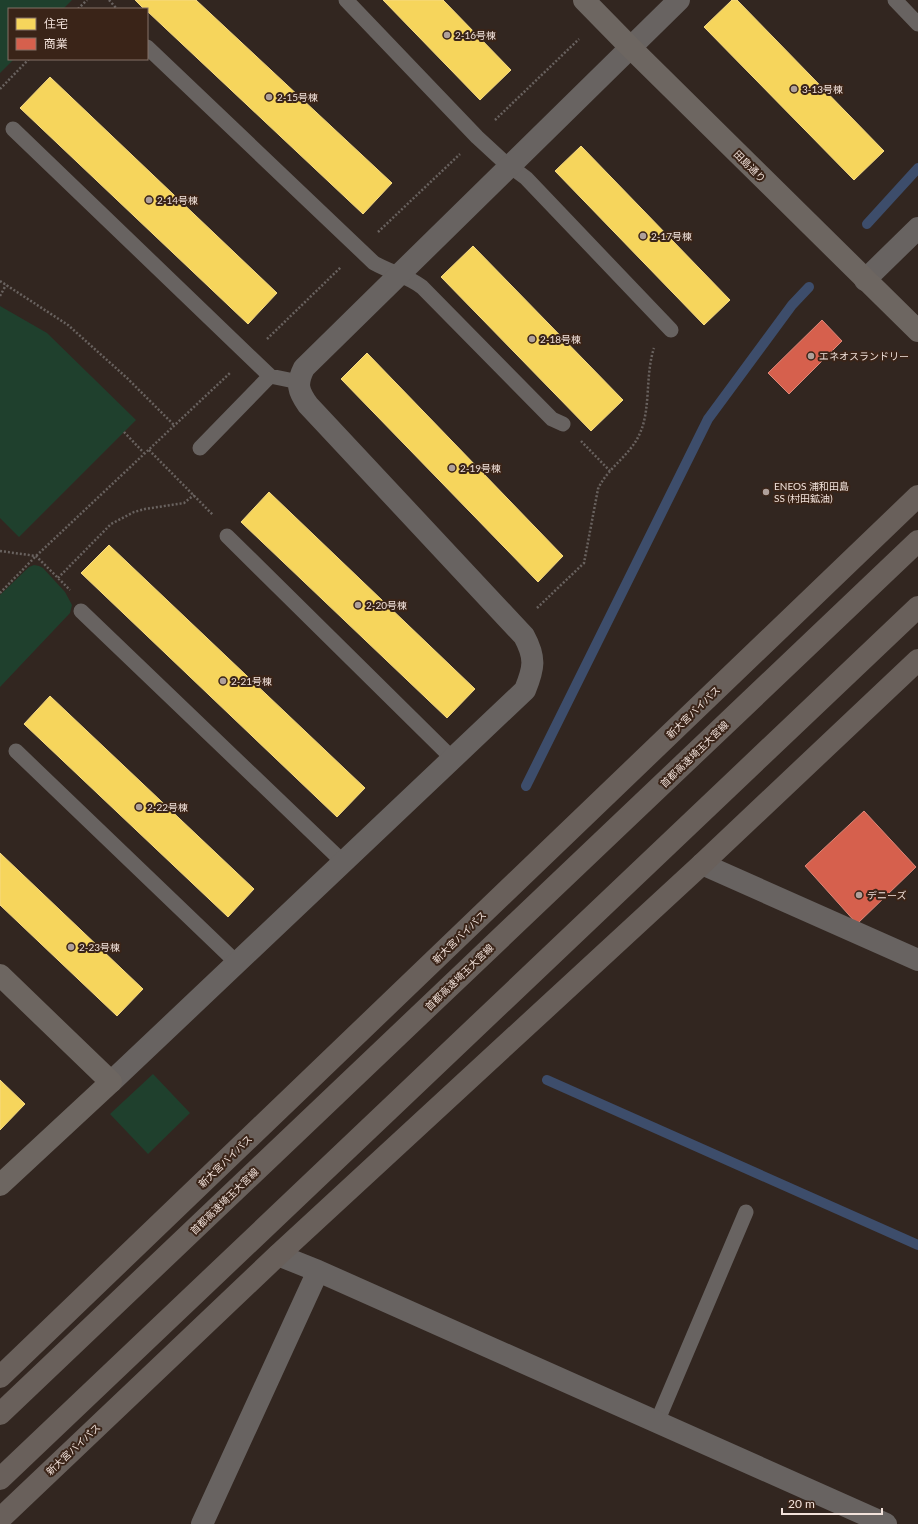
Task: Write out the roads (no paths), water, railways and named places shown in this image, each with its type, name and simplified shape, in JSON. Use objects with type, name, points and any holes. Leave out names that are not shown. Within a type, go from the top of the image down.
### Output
[{"type":"highway","name":"新大宮バイパス","points":[[0,1377],[918,496]]},
{"type":"highway","name":"首都高速埼玉大宮線","points":[[0,1414],[918,541]]},
{"type":"highway","points":[[0,1479],[918,607]]},
{"type":"highway","name":"新大宮バイパス","points":[[0,1519],[278,1255],[702,864],[918,660]]},
{"type":"street","name":"田島通り","points":[[584,0],[630,48],[918,331]]},
{"type":"street","points":[[0,1185],[111,1082],[525,690],[532,674],[533,658],[530,646],[524,636],[308,405],[302,396],[299,382],[300,376],[304,368],[679,0]]},
{"type":"street","points":[[865,280],[918,228]]},
{"type":"street","points":[[702,864],[918,960]]},
{"type":"street","points":[[0,976],[111,1082]]},
{"type":"street","points":[[278,1255],[318,1271],[886,1524]]},
{"type":"street","points":[[202,1524],[318,1271]]},
{"type":"lane","points":[[346,0],[477,137],[510,167],[526,178],[671,330]]},
{"type":"lane","points":[[895,0],[918,24]]},
{"type":"lane","points":[[148,48],[359,250],[374,263],[398,275],[413,280],[422,287],[552,419],[563,424]]},
{"type":"lane","points":[[13,129],[248,357],[270,376],[299,382]]},
{"type":"lane","points":[[200,448],[270,376]]},
{"type":"lane","points":[[227,536],[453,759]]},
{"type":"lane","points":[[82,611],[343,862]]},
{"type":"lane","points":[[16,751],[237,963]]},
{"type":"lane","points":[[657,1422],[746,1212]]},
{"type":"waterway","points":[[867,224],[918,168]]},
{"type":"waterway","points":[[526,786],[708,419],[792,305],[809,287]]},
{"type":"waterway","points":[[547,1080],[918,1245]]},
{"type":"place","name":"2-16号棟","points":[[447,35]]},
{"type":"place","name":"3-13号棟","points":[[794,89]]},
{"type":"place","name":"2-15号棟","points":[[269,97]]},
{"type":"place","name":"2-14号棟","points":[[149,200]]},
{"type":"place","name":"2-17号棟","points":[[643,236]]},
{"type":"place","name":"2-18号棟","points":[[532,339]]},
{"type":"place","name":"エネオスランドリー","points":[[811,356]]},
{"type":"place","name":"2-19号棟","points":[[452,468]]},
{"type":"place","name":"ENEOS 浦和田島 SS (村田鉱油)","points":[[766,492]]},
{"type":"place","name":"2-20号棟","points":[[358,605]]},
{"type":"place","name":"2-21号棟","points":[[223,681]]},
{"type":"place","name":"2-22号棟","points":[[139,807]]},
{"type":"place","name":"デニーズ","points":[[859,895]]},
{"type":"place","name":"2-23号棟","points":[[71,947]]}]
